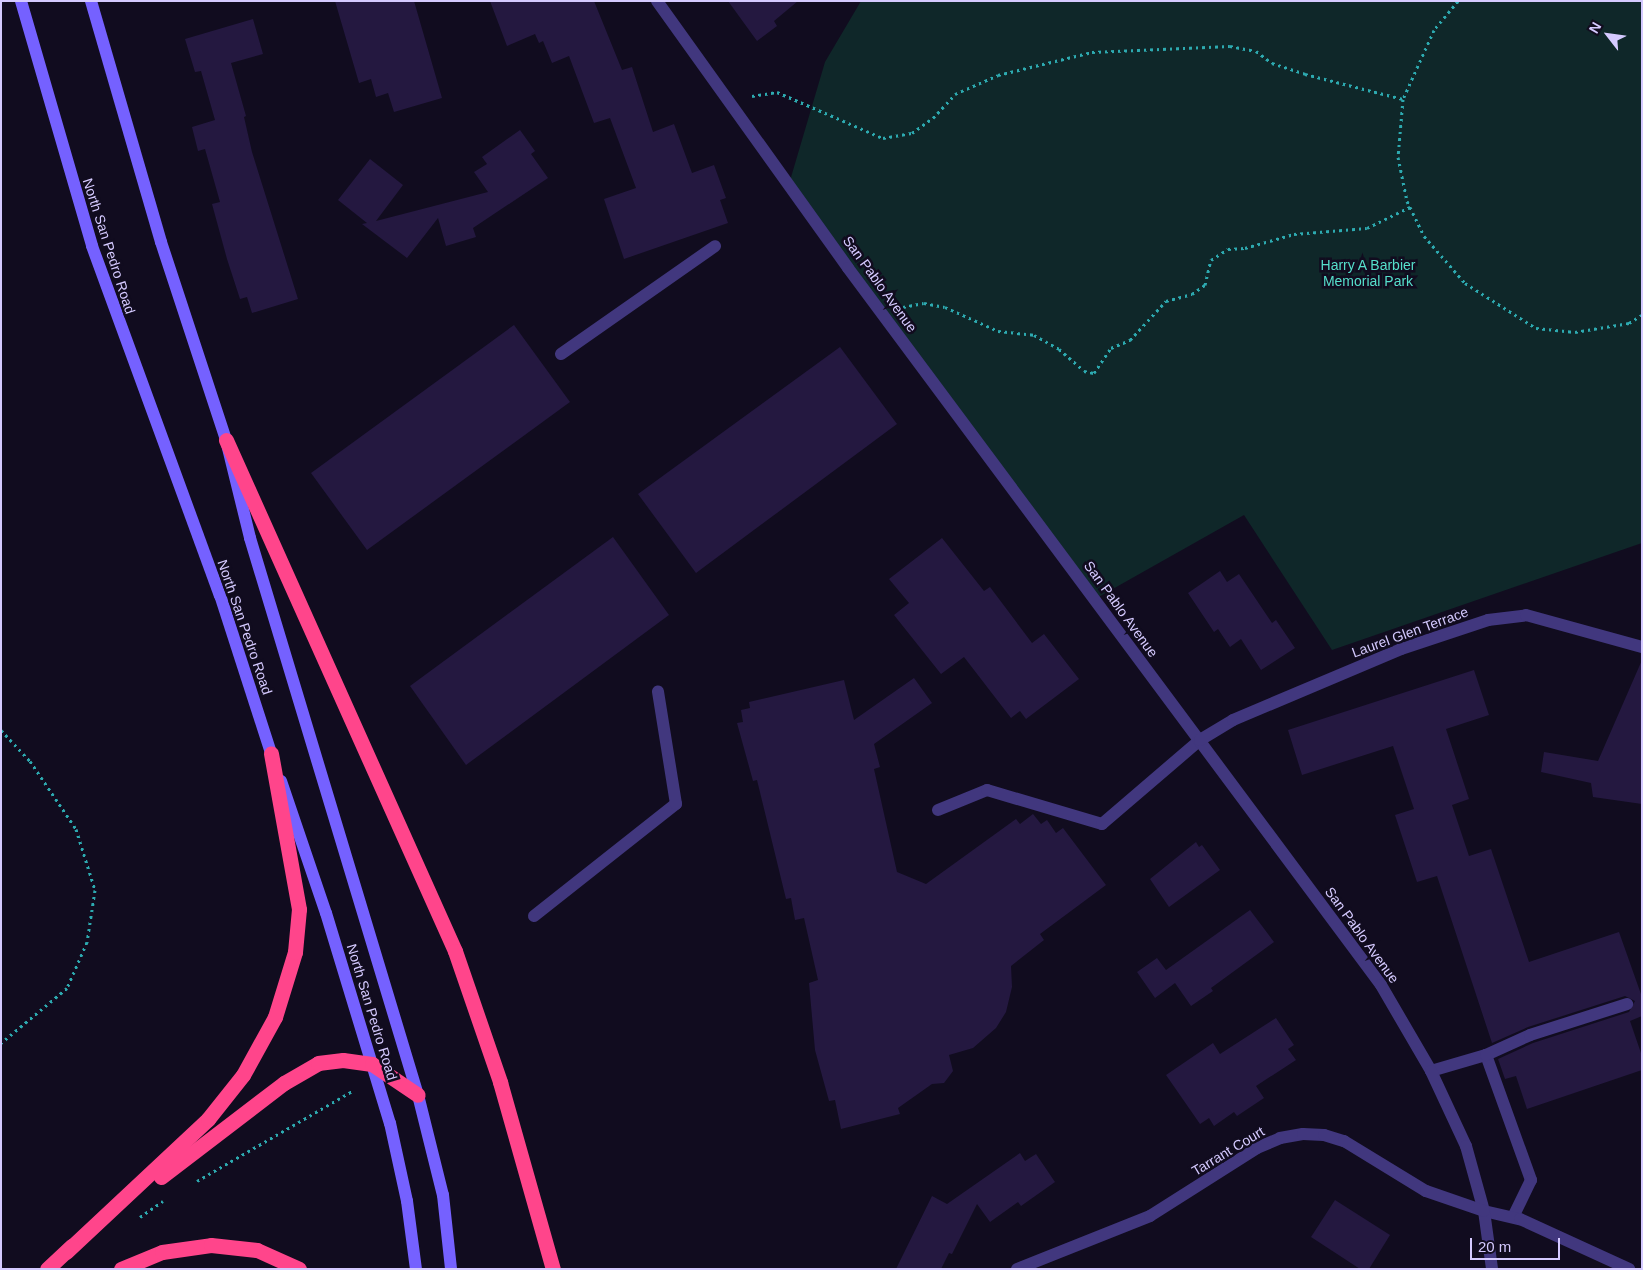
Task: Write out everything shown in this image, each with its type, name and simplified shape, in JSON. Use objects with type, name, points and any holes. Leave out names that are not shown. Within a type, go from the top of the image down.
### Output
[{"type":"highway","points":[[226,440],[316,646],[455,951],[498,1074],[553,1269]]},
{"type":"highway","points":[[47,1269],[208,1119],[253,1060],[278,1010],[295,952],[299,910],[271,753]]},
{"type":"highway","points":[[66,1252],[296,1074],[330,1060],[358,1060],[372,1064],[418,1095]]},
{"type":"highway","points":[[121,1269],[162,1252],[211,1245],[257,1250],[299,1269]]},
{"type":"main road","name":"North San Pedro Road","points":[[21,1],[92,246],[220,595],[271,753],[326,913],[400,1162],[416,1269]]},
{"type":"main road","name":"North San Pedro Road","points":[[91,1],[161,242],[226,440],[250,538],[418,1095],[443,1195],[451,1269]]},
{"type":"street","name":"San Pablo Avenue","points":[[657,1],[727,101],[880,311],[1361,957],[1406,1025],[1431,1071],[1466,1146],[1484,1211],[1492,1269]]},
{"type":"street","points":[[561,354],[715,246]]},
{"type":"street","name":"Laurel Glen Terrace","points":[[938,810],[987,790],[1102,824],[1200,740],[1233,720],[1392,652],[1488,620],[1526,615],[1642,647]]},
{"type":"street","points":[[534,916],[676,804],[658,691]]},
{"type":"street","points":[[1431,1071],[1486,1055],[1530,1034],[1627,1004]]},
{"type":"street","points":[[1486,1055],[1531,1180],[1513,1217]]},
{"type":"street","name":"Tarrant Court","points":[[1017,1269],[1150,1216],[1257,1148],[1280,1138],[1303,1134],[1324,1135],[1344,1141],[1426,1191],[1484,1211],[1513,1217],[1534,1225],[1629,1269]]},
{"type":"path","points":[[1458,1],[1434,30],[1403,99],[1398,157],[1410,208],[1424,236],[1465,283],[1536,328],[1575,332],[1629,323],[1642,315]]},
{"type":"path","points":[[727,101],[777,92],[800,100],[833,119],[882,138],[912,133],[933,118],[955,94],[998,74],[1092,52],[1124,48],[1151,52],[1196,46],[1230,46],[1256,51],[1272,63],[1305,74],[1403,99]]},
{"type":"path","points":[[880,311],[924,303],[945,307],[998,331],[1034,335],[1059,349],[1084,371],[1094,373],[1111,348],[1130,340],[1166,301],[1192,294],[1205,285],[1211,260],[1228,249],[1252,247],[1294,234],[1367,228],[1410,208]]},
{"type":"path","points":[[1,730],[30,761],[76,829],[95,890],[86,942],[67,988],[1,1043]]},
{"type":"path","points":[[189,1186],[352,1091]]},
{"type":"path","points":[[133,1223],[172,1196]]},
{"type":"green space","name":"Harry A Barbier Memorial Park","points":[[861,1],[1642,1],[1642,543],[1332,650],[1244,515],[1095,599],[789,184],[825,62]]},
{"type":"building","points":[[335,1],[414,1],[442,98],[394,112],[388,93],[376,97],[371,79],[359,83]]},
{"type":"building","points":[[490,1],[594,1],[622,70],[632,67],[653,132],[674,124],[692,173],[714,165],[726,198],[720,200],[728,223],[624,259],[604,199],[636,188],[610,118],[594,123],[569,56],[552,63],[543,41],[539,43],[535,34],[507,46]]},
{"type":"building","points":[[728,1],[798,1],[774,21],[777,26],[757,41]]},
{"type":"building","points":[[253,19],[263,54],[231,63],[246,116],[244,117],[252,152],[298,299],[252,313],[247,297],[240,299],[227,259],[212,204],[220,202],[205,149],[198,151],[192,127],[215,120],[201,71],[195,72],[185,39]]},
{"type":"building","points":[[520,130],[535,151],[531,154],[548,178],[473,228],[476,237],[446,246],[438,218],[407,258],[362,224],[367,223],[338,200],[370,159],[403,185],[376,221],[488,192],[474,172],[487,164],[482,157]]},
{"type":"building","points":[[514,325],[570,402],[367,550],[311,473]]},
{"type":"building","points":[[840,347],[897,424],[696,573],[638,494]]},
{"type":"building","points":[[613,537],[669,615],[466,765],[410,686]]},
{"type":"building","points":[[942,538],[984,591],[990,587],[1032,643],[1044,634],[1079,679],[1026,719],[1020,711],[1011,718],[964,657],[941,674],[894,615],[909,603],[889,579]]},
{"type":"building","points":[[1220,571],[1227,582],[1239,574],[1272,623],[1276,620],[1295,648],[1261,670],[1241,639],[1230,647],[1218,629],[1214,632],[1188,593]]},
{"type":"building","points":[[1642,660],[1642,804],[1593,797],[1591,783],[1541,772],[1544,752],[1598,761]]},
{"type":"building","points":[[1474,670],[1489,715],[1446,729],[1469,799],[1452,805],[1469,856],[1491,849],[1529,962],[1619,932],[1642,997],[1642,1016],[1630,1021],[1642,1056],[1642,1070],[1527,1109],[1516,1076],[1505,1079],[1498,1059],[1533,1043],[1629,1012],[1635,1001],[1625,996],[1528,1027],[1492,1043],[1437,876],[1417,882],[1395,815],[1414,809],[1393,746],[1302,775],[1288,730]]},
{"type":"building","points":[[914,678],[932,703],[874,744],[880,767],[874,769],[897,872],[926,884],[1016,819],[1020,824],[1033,814],[1041,824],[1047,820],[1056,833],[1063,828],[1106,885],[1040,934],[1044,940],[1011,966],[1012,987],[1006,1012],[996,1028],[973,1048],[949,1055],[953,1071],[944,1083],[932,1084],[898,1108],[900,1114],[841,1129],[835,1100],[829,1101],[815,1050],[809,983],[818,980],[804,918],[795,920],[791,898],[786,899],[757,780],[753,781],[737,723],[743,722],[741,710],[750,708],[749,702],[844,680],[854,720]]},
{"type":"building","points":[[1196,842],[1199,847],[1202,845],[1220,870],[1169,907],[1150,879]]},
{"type":"building","points":[[1250,910],[1274,942],[1211,988],[1213,991],[1191,1006],[1175,983],[1155,998],[1137,972],[1157,958],[1166,970]]},
{"type":"building","points":[[1276,1018],[1294,1045],[1288,1049],[1296,1060],[1256,1086],[1264,1098],[1237,1116],[1234,1112],[1214,1126],[1209,1118],[1200,1124],[1166,1075],[1213,1043],[1220,1054]]},
{"type":"building","points":[[1020,1153],[1025,1161],[1036,1154],[1055,1182],[1021,1206],[1018,1202],[990,1222],[977,1204],[952,1254],[949,1253],[941,1269],[896,1269],[932,1196],[947,1204]]},
{"type":"building","points":[[1335,1200],[1390,1235],[1369,1269],[1360,1269],[1311,1237]]}]
